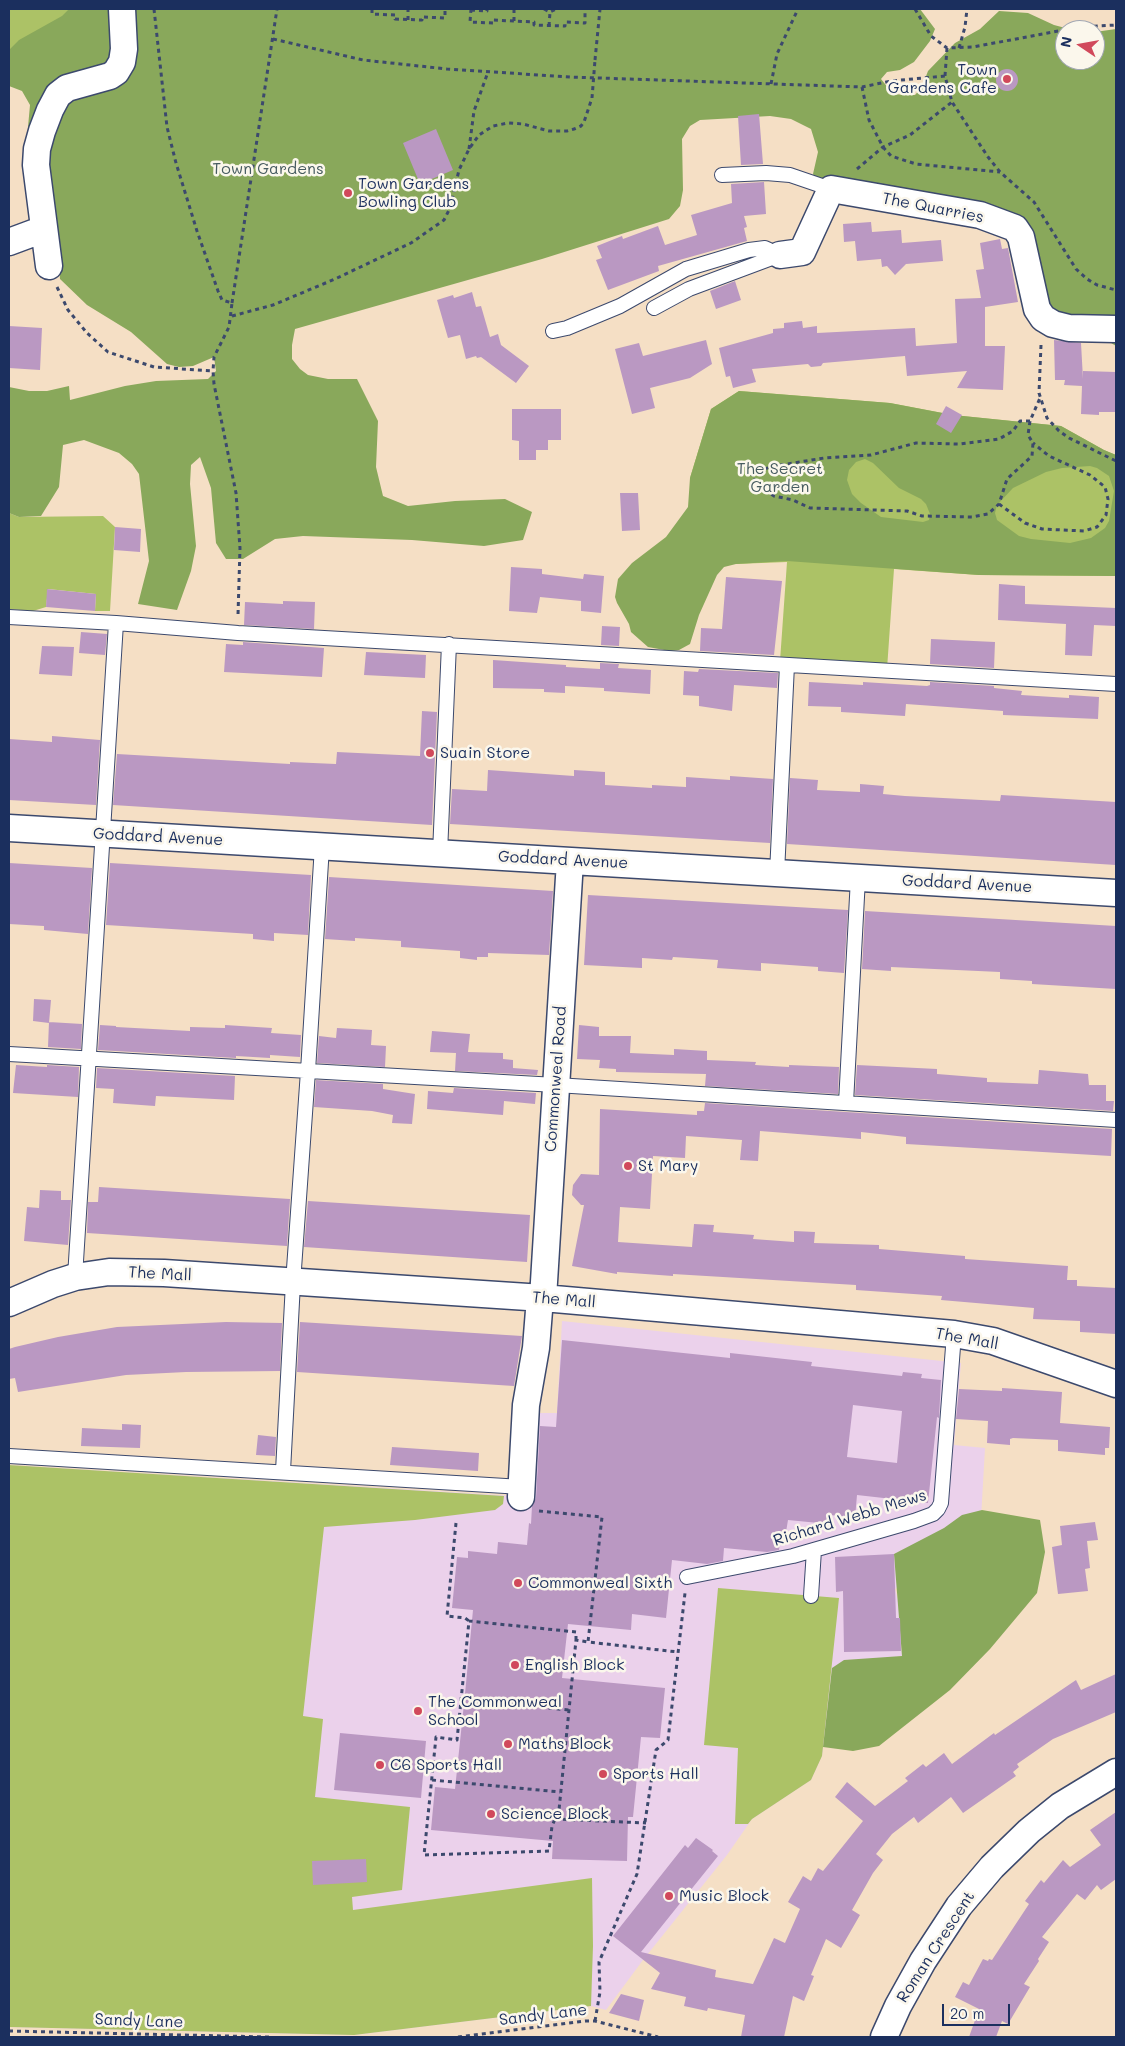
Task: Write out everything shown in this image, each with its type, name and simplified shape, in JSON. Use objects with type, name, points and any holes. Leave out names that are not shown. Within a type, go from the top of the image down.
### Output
[{"type":"street","points":[[49,266],[36,165],[37,149],[44,124],[58,95],[67,88],[110,76],[116,72],[122,62],[124,48],[122,9]]},
{"type":"street","points":[[780,255],[802,252],[831,189]]},
{"type":"street","name":"The Quarries","points":[[831,189],[980,215],[1015,228],[1021,237],[1037,309],[1043,318]]},
{"type":"street","points":[[9,242],[24,234],[44,229]]},
{"type":"street","points":[[1043,318],[1070,328],[1116,329]]},
{"type":"street","name":"Goddard Avenue","points":[[9,828],[1116,893]]},
{"type":"street","name":"Commonweal Road","points":[[526,1498],[526,1405],[536,1348],[541,1298],[570,861]]},
{"type":"street","name":"The Mall","points":[[9,1303],[53,1284],[75,1277],[110,1272],[541,1298],[954,1334],[993,1341],[1116,1384]]},
{"type":"street","name":"Roman Crescent","points":[[884,2037],[898,2006],[924,1961],[959,1906],[992,1867],[1029,1831],[1060,1806],[1116,1772]]},
{"type":"lane","points":[[722,175],[766,173],[790,175],[831,189]]},
{"type":"lane","points":[[553,332],[620,306],[686,269],[749,250],[765,248],[780,255]]},
{"type":"lane","points":[[654,308],[689,289],[780,255]]},
{"type":"lane","points":[[9,617],[238,633],[1116,684]]},
{"type":"lane","points":[[75,1277],[116,623]]},
{"type":"lane","points":[[440,853],[449,644]]},
{"type":"lane","points":[[777,873],[787,665]]},
{"type":"lane","points":[[283,1471],[293,1283],[322,846]]},
{"type":"lane","points":[[846,1103],[858,878]]},
{"type":"lane","points":[[9,1054],[556,1085],[1116,1120]]},
{"type":"lane","name":"Richard Webb Mews","points":[[687,1577],[742,1568],[814,1550],[933,1514],[941,1503],[954,1334]]},
{"type":"lane","points":[[9,1456],[283,1471],[526,1498]]},
{"type":"lane","points":[[811,1596],[814,1550]]},
{"type":"path","points":[[154,9],[168,126],[176,163],[218,292],[222,300],[232,303]]},
{"type":"path","points":[[238,633],[240,548],[236,492],[213,371],[214,357],[229,327],[232,316],[232,303],[277,9]]},
{"type":"path","points":[[372,9],[372,14],[395,15],[395,19],[408,20],[422,20],[422,17],[445,18],[445,9]]},
{"type":"path","points":[[408,9],[408,20]]},
{"type":"path","points":[[487,9],[487,11],[471,10],[470,22],[514,21],[534,22],[534,25],[565,26],[565,22],[585,23],[586,9]]},
{"type":"path","points":[[514,9],[514,21]]},
{"type":"path","points":[[544,9],[550,12]]},
{"type":"path","points":[[550,12],[556,9]]},
{"type":"path","points":[[232,316],[274,305],[297,295],[411,242],[432,229],[444,220],[450,208],[459,170],[469,149],[479,135],[493,126],[508,123],[523,124],[549,130],[567,131],[581,126],[592,98],[600,9]]},
{"type":"path","points":[[771,84],[778,54],[798,9]]},
{"type":"path","points":[[915,9],[931,36],[947,48],[973,47],[1080,27],[1116,25]]},
{"type":"path","points":[[959,48],[965,27],[967,9]]},
{"type":"path","points":[[549,26],[550,12]]},
{"type":"path","points":[[273,39],[363,60],[488,72],[687,82],[862,87],[891,81],[945,76]]},
{"type":"path","points":[[947,48],[945,76],[952,102],[988,157],[1000,172],[1034,202],[1076,268],[1087,279],[1097,285],[1116,290]]},
{"type":"path","points":[[469,149],[474,111],[488,72]]},
{"type":"path","points":[[862,87],[869,120],[883,147],[890,156],[910,163],[1000,172]]},
{"type":"path","points":[[831,189],[883,147],[910,135],[952,102]]},
{"type":"path","points":[[49,266],[68,310],[87,333],[108,352],[154,367],[213,371]]},
{"type":"path","points":[[1043,318],[1038,379],[1040,398],[1047,418],[1059,431],[1116,461]]},
{"type":"path","points":[[999,504],[1025,523],[1050,530],[1084,531],[1097,527],[1106,515],[1108,500],[1105,488],[1090,475],[1049,456],[1033,443],[1028,435],[1030,421],[1040,398]]},
{"type":"path","points":[[1030,421],[1020,422],[1013,431],[999,439],[959,444],[916,443],[870,454],[824,458],[781,465],[754,471],[751,476],[763,489],[774,496],[793,500],[810,508],[907,511],[922,516],[972,517],[988,514],[999,504],[1006,479],[1032,456],[1033,443]]},
{"type":"path","points":[[526,1498],[602,1517],[588,1642]]},
{"type":"path","points":[[456,1523],[447,1616],[465,1618],[469,1621],[576,1632],[559,1810],[552,1826],[549,1851],[424,1855],[436,1738],[457,1740],[469,1621]]},
{"type":"path","points":[[595,2021],[600,1992],[599,1962],[637,1874],[656,1750],[668,1740],[687,1577]]},
{"type":"path","points":[[576,1640],[678,1652]]},
{"type":"path","points":[[461,1699],[568,1710]]},
{"type":"path","points":[[432,1780],[560,1792]]},
{"type":"path","points":[[555,1820],[646,1823]]},
{"type":"path","name":"Sandy Lane","points":[[458,2037],[575,2021],[595,2021],[658,2037]]},
{"type":"path","name":"Sandy Lane","points":[[9,2031],[269,2037]]},
{"type":"shaded area","name":"The Commonweal School","points":[[562,1321],[961,1363],[954,1445],[985,1448],[980,1536],[895,1589],[899,1603],[902,1656],[832,1668],[822,1756],[811,1780],[752,1819],[727,1855],[643,1960],[606,2010],[591,2006],[354,2035],[9,2027],[9,1465],[531,1497],[536,1413],[557,1413]]},
{"type":"green space","points":[[9,9],[85,9],[9,70]]},
{"type":"green space","name":"Town Gardens","points":[[69,9],[920,9],[935,29],[930,41],[914,62],[900,70],[887,72],[881,79],[893,94],[906,95],[915,95],[922,87],[928,71],[955,43],[980,29],[999,11],[1028,13],[1055,25],[1055,70],[1105,70],[1105,31],[1116,29],[1116,346],[1103,338],[1045,336],[1036,324],[1015,253],[998,228],[819,187],[813,174],[818,152],[811,129],[791,119],[770,116],[700,120],[690,126],[682,139],[683,190],[680,206],[669,219],[542,259],[295,329],[292,359],[300,369],[308,375],[328,379],[357,379],[378,421],[376,467],[383,496],[408,506],[455,501],[505,499],[532,512],[523,540],[484,546],[412,540],[303,536],[275,539],[243,559],[226,559],[216,543],[211,488],[200,457],[191,465],[190,484],[196,546],[191,571],[177,610],[138,604],[149,561],[139,474],[132,464],[119,453],[84,440],[63,445],[59,487],[41,516],[19,517],[9,513],[9,387],[29,391],[47,391],[69,386],[70,400],[125,386],[156,381],[208,379],[216,371],[214,357],[193,366],[179,367],[167,364],[131,332],[87,305],[60,279],[50,167],[28,127],[30,105],[22,91],[9,86],[9,50],[19,40],[62,16]]},
{"type":"green space","name":"The Secret Garden","points":[[739,391],[890,403],[953,415],[1061,426],[1116,455],[1116,576],[979,575],[894,569],[887,669],[780,661],[787,562],[736,564],[690,478],[711,409]]},
{"type":"green space","name":"The Secret Garden","points":[[739,391],[890,403],[953,415],[1061,426],[1116,455],[1116,576],[979,575],[787,561],[736,564],[724,567],[717,575],[699,615],[690,644],[679,650],[670,651],[648,647],[631,632],[629,624],[617,603],[615,597],[618,579],[632,563],[666,537],[688,507],[690,478],[711,409]],"holes":[[[865,459],[873,463],[899,488],[921,499],[926,504],[930,514],[929,520],[923,522],[881,517],[861,503],[852,494],[847,480],[849,470],[856,462]],[[1090,466],[1109,476],[1114,491],[1109,521],[1105,528],[1091,538],[1070,543],[1031,539],[1019,536],[997,520],[995,513],[997,505],[1013,488],[1046,472],[1062,468]]]},
{"type":"green space","points":[[9,513],[19,517],[103,516],[115,527],[110,611],[95,611],[96,594],[48,589],[46,607],[33,611],[9,609]]},
{"type":"green space","points":[[9,1465],[504,1496],[503,1504],[495,1510],[415,1520],[324,1527],[303,1716],[323,1719],[315,1797],[410,1807],[402,1890],[352,1897],[353,1910],[592,1878],[593,1946],[591,2006],[354,2035],[9,2027]]},
{"type":"green space","points":[[982,1510],[1040,1520],[1045,1552],[1037,1593],[990,1649],[950,1690],[879,1746],[853,1751],[823,1747],[832,1668],[844,1660],[902,1656],[894,1554],[944,1528],[962,1515]]},
{"type":"green space","points":[[718,1588],[839,1598],[822,1756],[811,1780],[752,1819],[748,1824],[735,1824],[738,1748],[704,1745]]},
{"type":"building","name":"Town Gardens Cafe","points":[[1007,69],[1015,72],[1018,80],[1015,88],[1007,91],[999,88],[996,80],[999,72]]},
{"type":"building","points":[[759,114],[763,164],[741,165],[738,116]]},
{"type":"building","points":[[436,129],[453,170],[420,184],[403,143]]},
{"type":"building","points":[[764,182],[766,214],[744,216],[747,227],[744,228],[747,241],[658,266],[659,271],[608,290],[596,260],[602,258],[597,246],[622,236],[623,239],[658,226],[665,245],[697,235],[691,215],[732,203],[731,184]]},
{"type":"building","points":[[871,222],[872,232],[901,230],[902,243],[941,240],[943,261],[906,264],[895,275],[887,266],[882,267],[881,259],[857,261],[855,241],[844,242],[843,224]]},
{"type":"building","points":[[1000,239],[1002,249],[1008,248],[1018,302],[985,307],[985,346],[1005,346],[1003,390],[957,388],[967,371],[907,376],[905,356],[823,363],[821,366],[811,367],[808,364],[752,369],[756,382],[733,388],[730,376],[726,377],[719,348],[773,333],[773,329],[784,328],[784,323],[802,321],[803,328],[817,326],[817,333],[915,328],[916,346],[957,343],[955,299],[981,298],[976,270],[984,269],[980,243]]},
{"type":"building","points":[[735,281],[741,300],[716,309],[710,291]]},
{"type":"building","points":[[472,292],[476,307],[481,306],[490,337],[498,334],[501,345],[529,366],[516,383],[481,357],[477,358],[476,356],[466,359],[460,335],[448,338],[437,300],[453,295],[454,298]]},
{"type":"building","points":[[9,326],[42,328],[40,370],[9,368]]},
{"type":"building","points":[[706,340],[712,364],[690,378],[650,388],[655,408],[632,414],[615,349],[639,343],[643,356]]},
{"type":"building","points":[[1054,340],[1081,343],[1083,379],[1083,371],[1116,372],[1116,412],[1099,412],[1099,415],[1081,414],[1082,386],[1064,385],[1065,380],[1055,380]]},
{"type":"building","points":[[946,406],[962,415],[951,433],[936,424]]},
{"type":"building","points":[[512,409],[561,409],[561,440],[548,440],[548,450],[536,450],[536,460],[519,460],[519,441],[512,440]]},
{"type":"building","points":[[620,493],[638,493],[640,530],[622,531]]},
{"type":"building","points":[[115,527],[141,529],[140,552],[114,550]]},
{"type":"building","points":[[511,567],[542,569],[542,574],[583,579],[584,574],[604,576],[601,613],[581,611],[581,601],[540,597],[537,613],[509,611]]},
{"type":"building","points":[[726,577],[782,581],[774,655],[700,651],[701,628],[722,629]]},
{"type":"building","points":[[999,584],[1025,586],[1025,604],[1116,608],[1116,626],[1094,625],[1092,656],[1065,655],[1066,624],[998,620]]},
{"type":"building","points":[[47,589],[96,594],[95,611],[46,607]]},
{"type":"building","points":[[283,601],[315,602],[314,629],[244,625],[245,602],[283,604]]},
{"type":"building","points":[[602,626],[620,627],[619,646],[601,645]]},
{"type":"building","points":[[81,632],[107,634],[105,655],[79,653]]},
{"type":"building","points":[[931,639],[995,642],[994,668],[930,664]]},
{"type":"building","points":[[243,642],[324,648],[322,677],[224,672],[226,644],[243,645]]},
{"type":"building","points":[[42,646],[74,647],[72,676],[39,674]]},
{"type":"building","points":[[366,652],[426,655],[425,678],[364,675]]},
{"type":"building","points":[[493,660],[600,669],[600,663],[619,664],[618,668],[651,670],[650,694],[604,691],[604,688],[565,686],[565,693],[544,692],[544,689],[493,688]]},
{"type":"building","points":[[699,669],[778,673],[777,688],[734,685],[732,711],[699,706],[699,696],[683,695],[684,671],[698,672]]},
{"type":"building","points":[[809,682],[863,685],[863,682],[927,686],[930,685],[930,682],[994,686],[994,688],[1022,691],[1021,695],[1069,698],[1069,695],[1099,697],[1098,719],[1003,715],[1003,711],[906,704],[905,716],[841,712],[841,707],[808,706]]},
{"type":"building","points":[[422,711],[437,712],[432,825],[113,805],[117,754],[290,764],[290,762],[336,764],[337,752],[420,756]]},
{"type":"building","points":[[52,736],[100,740],[96,805],[9,800],[9,739],[52,742]]},
{"type":"building","points":[[488,770],[574,776],[574,770],[605,772],[605,785],[652,788],[652,785],[686,787],[686,777],[730,780],[730,776],[773,779],[770,843],[450,824],[452,789],[487,791]]},
{"type":"building","points":[[790,778],[818,780],[817,790],[860,792],[860,784],[884,786],[883,794],[905,796],[1000,801],[1001,795],[1116,802],[1116,865],[787,844]]},
{"type":"building","points":[[9,863],[92,868],[88,934],[44,930],[44,926],[9,924]]},
{"type":"building","points":[[110,863],[311,875],[308,935],[274,933],[274,941],[253,939],[253,934],[106,925]]},
{"type":"building","points":[[329,877],[553,891],[549,955],[488,953],[488,957],[477,957],[477,960],[460,958],[460,951],[401,947],[401,941],[355,938],[355,941],[325,939]]},
{"type":"building","points":[[588,895],[848,910],[844,973],[818,971],[818,967],[761,963],[761,971],[717,968],[718,960],[673,957],[672,960],[642,958],[642,968],[584,965]]},
{"type":"building","points":[[865,911],[1116,926],[1116,989],[1032,984],[1032,981],[1000,979],[1000,972],[891,967],[891,971],[862,969]]},
{"type":"building","points":[[34,999],[51,1000],[49,1023],[33,1021]]},
{"type":"building","points":[[49,1022],[82,1024],[81,1049],[48,1047]]},
{"type":"building","points":[[100,1025],[190,1031],[190,1027],[225,1028],[225,1025],[272,1028],[271,1033],[301,1035],[300,1057],[270,1055],[270,1058],[236,1056],[236,1058],[98,1050]]},
{"type":"building","points":[[579,1025],[599,1027],[599,1036],[631,1036],[630,1053],[674,1055],[674,1049],[707,1051],[707,1060],[756,1062],[755,1065],[789,1067],[789,1065],[839,1067],[838,1094],[705,1086],[706,1074],[616,1072],[616,1069],[599,1068],[600,1060],[577,1059]]},
{"type":"building","points":[[337,1028],[372,1030],[371,1045],[386,1046],[385,1067],[317,1063],[319,1036],[336,1038]]},
{"type":"building","points":[[432,1031],[470,1034],[468,1052],[503,1053],[503,1059],[513,1060],[513,1068],[538,1070],[537,1075],[455,1071],[456,1053],[430,1052]]},
{"type":"building","points":[[16,1065],[79,1067],[78,1097],[13,1093]]},
{"type":"building","points":[[857,1065],[937,1069],[937,1074],[987,1078],[987,1082],[1038,1084],[1039,1070],[1088,1074],[1089,1085],[1106,1085],[1106,1101],[1114,1101],[1113,1111],[855,1095]]},
{"type":"building","points":[[97,1068],[235,1076],[234,1100],[156,1096],[155,1106],[113,1103],[114,1089],[96,1088]]},
{"type":"building","points":[[316,1080],[383,1084],[383,1089],[415,1094],[412,1124],[392,1123],[393,1115],[372,1111],[314,1107]]},
{"type":"building","points":[[454,1088],[536,1093],[535,1104],[504,1101],[503,1115],[427,1109],[428,1091],[453,1093]]},
{"type":"building","points":[[705,1103],[1112,1129],[1111,1156],[906,1144],[906,1137],[861,1132],[861,1139],[760,1131],[758,1161],[740,1160],[742,1140],[686,1136],[685,1158],[653,1156],[650,1209],[620,1207],[618,1242],[692,1247],[694,1224],[714,1225],[713,1232],[754,1235],[753,1239],[794,1242],[794,1231],[815,1232],[814,1243],[879,1245],[879,1249],[965,1256],[965,1259],[1068,1266],[1067,1280],[1077,1280],[1077,1286],[1116,1288],[1116,1334],[1080,1332],[1080,1321],[1033,1319],[1034,1308],[941,1300],[942,1296],[856,1290],[856,1285],[673,1274],[673,1276],[617,1272],[617,1274],[572,1266],[584,1205],[581,1205],[572,1195],[573,1185],[581,1174],[599,1175],[600,1109],[697,1115],[697,1111],[704,1111]]},
{"type":"building","points":[[99,1187],[290,1199],[287,1246],[87,1233],[88,1202],[98,1202]]},
{"type":"building","points":[[40,1190],[61,1191],[61,1200],[71,1200],[68,1245],[24,1241],[27,1207],[39,1208]]},
{"type":"building","points":[[308,1201],[530,1215],[527,1262],[304,1247]]},
{"type":"building","points":[[226,1322],[282,1323],[280,1371],[126,1375],[18,1392],[15,1378],[9,1379],[9,1349],[15,1347],[58,1337],[117,1327]]},
{"type":"building","points":[[300,1322],[522,1336],[514,1386],[297,1372]]},
{"type":"building","points":[[562,1340],[730,1358],[730,1353],[812,1362],[811,1366],[902,1376],[903,1372],[922,1374],[921,1378],[941,1380],[939,1418],[937,1417],[928,1503],[857,1495],[855,1518],[830,1515],[829,1524],[788,1520],[786,1532],[781,1532],[779,1550],[767,1552],[724,1548],[723,1561],[707,1564],[672,1560],[666,1618],[632,1614],[631,1630],[568,1624],[562,1678],[665,1688],[660,1738],[641,1737],[633,1817],[628,1817],[627,1861],[552,1859],[553,1841],[431,1830],[435,1787],[455,1789],[473,1610],[452,1608],[457,1557],[468,1558],[468,1551],[497,1554],[498,1542],[527,1545],[532,1506],[536,1498],[540,1426],[556,1427]],"holes":[[[853,1405],[902,1411],[897,1463],[847,1457]]]},
{"type":"building","points":[[1002,1388],[1062,1392],[1060,1423],[1110,1427],[1109,1448],[1105,1448],[1105,1455],[1058,1451],[1058,1440],[1013,1438],[1010,1439],[1010,1445],[987,1443],[988,1421],[956,1419],[959,1389],[1002,1391]]},
{"type":"building","points":[[122,1424],[141,1425],[140,1448],[81,1446],[82,1428],[122,1430]]},
{"type":"building","points":[[258,1435],[276,1437],[275,1456],[256,1455]]},
{"type":"building","points":[[392,1447],[479,1453],[478,1471],[390,1465]]},
{"type":"building","points":[[1095,1522],[1098,1540],[1087,1541],[1090,1568],[1085,1569],[1088,1591],[1058,1594],[1052,1547],[1062,1545],[1060,1526]]},
{"type":"building","points":[[894,1554],[896,1618],[900,1618],[901,1651],[844,1652],[843,1591],[836,1592],[835,1557]]},
{"type":"building","points":[[1116,1674],[1116,1712],[1053,1739],[1017,1764],[1019,1767],[1013,1772],[1016,1776],[963,1813],[951,1797],[918,1823],[914,1817],[892,1834],[876,1854],[883,1860],[873,1873],[852,1910],[860,1915],[841,1948],[826,1939],[811,1975],[814,1976],[804,2001],[793,1996],[784,2037],[741,2037],[745,2015],[708,2008],[707,2011],[684,2006],[686,1997],[651,1989],[660,1973],[613,1936],[685,1845],[688,1848],[696,1838],[718,1856],[641,1952],[716,1970],[715,1977],[753,1984],[774,1938],[785,1943],[800,1909],[788,1902],[803,1876],[811,1881],[818,1868],[823,1871],[863,1821],[835,1797],[847,1782],[875,1806],[908,1781],[905,1778],[923,1764],[926,1767],[944,1753],[952,1764],[994,1733],[995,1735],[1076,1680],[1081,1690]]},
{"type":"building","name":"C6 Sports Hall","points":[[340,1733],[426,1741],[421,1798],[334,1790]]},
{"type":"building","points":[[1116,1812],[1116,1879],[1101,1890],[1097,1885],[1085,1900],[1077,1894],[1042,1937],[1049,1942],[1024,1984],[1030,1987],[1008,2024],[1002,2021],[996,2037],[969,2037],[979,2009],[955,1997],[963,1982],[969,1985],[983,1959],[992,1960],[1029,1904],[1025,1901],[1041,1880],[1044,1883],[1063,1860],[1070,1867],[1101,1845],[1090,1830]]},
{"type":"building","points":[[366,1859],[367,1882],[313,1885],[312,1861]]},
{"type":"building","points":[[621,1994],[644,2000],[639,2021],[609,2013]]},
{"type":"place","name":"Town Gardens Cafe","points":[[1007,79]]},
{"type":"place","name":"Town Gardens Bowling Club","points":[[348,193]]},
{"type":"place","name":"Suain Store","points":[[430,753]]},
{"type":"place","name":"St Mary","points":[[628,1166]]},
{"type":"place","name":"Commonweal Sixth","points":[[518,1583]]},
{"type":"place","name":"English Block","points":[[515,1665]]},
{"type":"place","name":"The Commonweal School","points":[[418,1711]]},
{"type":"place","name":"Maths Block","points":[[508,1744]]},
{"type":"place","name":"C6 Sports Hall","points":[[380,1765]]},
{"type":"place","name":"Sports Hall","points":[[603,1774]]},
{"type":"place","name":"Science Block","points":[[491,1814]]},
{"type":"place","name":"Music Block","points":[[669,1896]]}]
